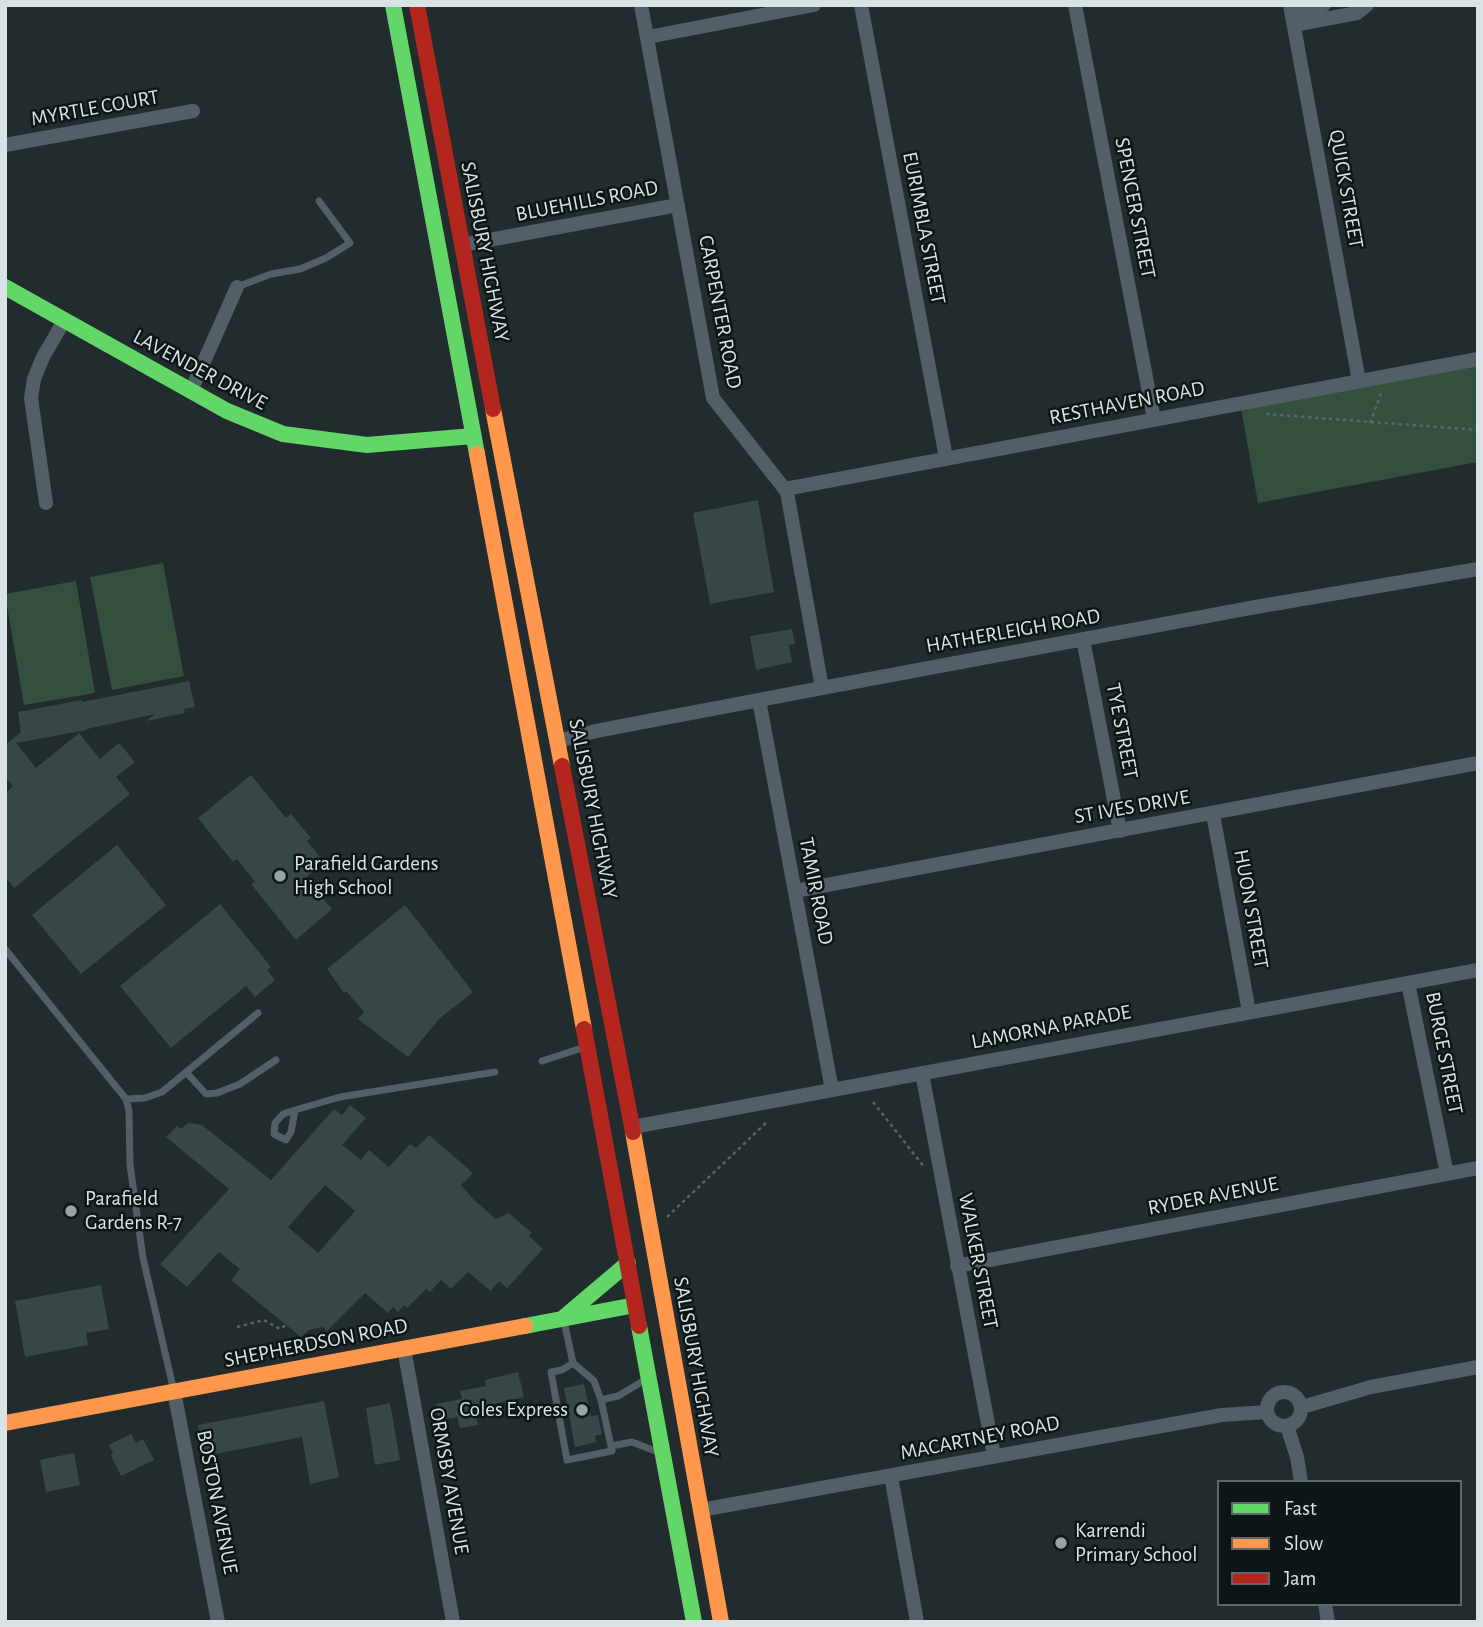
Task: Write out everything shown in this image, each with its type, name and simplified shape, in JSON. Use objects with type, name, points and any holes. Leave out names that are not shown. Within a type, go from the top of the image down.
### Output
[{"type":"main road","points":[[393,5],[628,1263],[629,1306],[645,1380],[653,1402],[694,1622]]},
{"type":"main road","name":"SALISBURY HIGHWAY","points":[[417,5],[530,610],[633,1127],[721,1622]]},
{"type":"main road","points":[[438,250],[463,245]]},
{"type":"main road","name":"LAVENDER DRIVE","points":[[5,287],[191,391],[283,434],[367,445],[472,436],[497,431]]},
{"type":"main road","points":[[530,747],[558,741]]},
{"type":"main road","points":[[563,1318],[628,1263]]},
{"type":"main road","name":"SHEPHERDSON ROAD","points":[[5,1423],[663,1300]]},
{"type":"main road","points":[[674,1515],[701,1510]]},
{"type":"street","name":"CARPENTER ROAD","points":[[641,5],[713,398],[785,489],[822,688]]},
{"type":"street","points":[[648,37],[814,5]]},
{"type":"street","name":"EURIMBLA STREET","points":[[862,5],[946,458]]},
{"type":"street","name":"SPENCER STREET","points":[[1075,5],[1154,419]]},
{"type":"street","points":[[1292,14],[1324,5]]},
{"type":"street","points":[[1292,14],[1357,13],[1367,5]]},
{"type":"street","name":"QUICK STREET","points":[[1292,14],[1359,381]]},
{"type":"street","name":"MYRTLE COURT","points":[[5,145],[193,111]]},
{"type":"street","name":"BLUEHILLS ROAD","points":[[463,245],[678,205]]},
{"type":"street","points":[[191,391],[237,287]]},
{"type":"street","points":[[46,503],[31,398],[34,379],[43,357],[64,321]]},
{"type":"street","name":"RESTHAVEN ROAD","points":[[785,489],[1478,359]]},
{"type":"street","name":"HATHERLEIGH ROAD","points":[[558,741],[759,699],[1478,569]]},
{"type":"street","name":"TYE STREET","points":[[1083,639],[1120,831]]},
{"type":"street","name":"TAMIR ROAD","points":[[759,699],[832,1090]]},
{"type":"street","name":"ST IVES DRIVE","points":[[795,891],[1478,763]]},
{"type":"street","name":"HUON STREET","points":[[1213,814],[1249,1012]]},
{"type":"street","name":"LAMORNA PARADE","points":[[633,1127],[1478,970]]},
{"type":"street","name":"BURGE STREET","points":[[1408,983],[1447,1174]]},
{"type":"street","name":"WALKER STREET","points":[[922,1073],[994,1456]]},
{"type":"street","name":"RYDER AVENUE","points":[[957,1266],[1478,1168]]},
{"type":"street","name":"ORMSBY AVENUE","points":[[404,1348],[453,1622]]},
{"type":"street","points":[[1302,1407],[1371,1387],[1478,1367]]},
{"type":"street","name":"BOSTON AVENUE","points":[[174,1391],[218,1622]]},
{"type":"street","points":[[1285,1391],[1296,1396],[1302,1407],[1296,1421],[1287,1426],[1274,1423],[1267,1412],[1269,1400],[1285,1391]]},
{"type":"street","name":"MACARTNEY ROAD","points":[[701,1510],[1222,1415],[1267,1412]]},
{"type":"street","points":[[1287,1426],[1301,1480]]},
{"type":"street","points":[[891,1476],[917,1622]]},
{"type":"lane","points":[[237,287],[271,274],[300,269],[326,258],[350,243],[319,201]]},
{"type":"lane","points":[[5,949],[126,1099],[129,1111],[130,1165],[143,1258],[174,1391]]},
{"type":"lane","points":[[126,1099],[145,1098],[162,1092],[258,1013]]},
{"type":"lane","points":[[542,1061],[587,1046]]},
{"type":"lane","points":[[186,1072],[206,1094],[218,1093],[240,1084],[276,1060]]},
{"type":"lane","points":[[295,1110],[340,1097],[495,1072]]},
{"type":"lane","points":[[563,1318],[573,1363],[594,1381],[601,1400],[612,1451],[567,1460],[551,1371],[562,1370],[573,1363]]},
{"type":"lane","points":[[601,1400],[618,1396],[645,1380]]},
{"type":"lane","points":[[611,1446],[632,1442],[662,1453]]},
{"type":"path","points":[[1370,423],[1382,390],[1391,388]]},
{"type":"path","points":[[1256,414],[1478,430]]},
{"type":"path","points":[[873,1102],[926,1170]]},
{"type":"path","points":[[667,1217],[768,1121]]},
{"type":"path","points":[[237,1326],[264,1321],[280,1329],[286,1325]]},
{"type":"green space","points":[[1478,359],[1478,462],[1258,503],[1240,403]]},
{"type":"green space","points":[[163,563],[184,676],[112,690],[90,577]]},
{"type":"green space","points":[[76,581],[95,693],[24,705],[5,594]]},
{"type":"building","points":[[758,500],[774,592],[710,604],[693,513]]},
{"type":"building","points":[[792,629],[795,644],[789,645],[792,662],[756,670],[750,636]]},
{"type":"building","points":[[189,681],[195,707],[184,709],[185,713],[146,721],[155,714],[16,743],[36,768],[79,733],[100,759],[119,743],[135,762],[116,777],[130,794],[14,888],[5,877],[5,793],[13,786],[5,777],[5,745],[21,732],[18,712]]},
{"type":"building","points":[[251,775],[286,818],[291,814],[311,838],[307,841],[324,862],[305,878],[332,909],[296,940],[251,884],[255,882],[237,859],[233,862],[198,818]]},
{"type":"building","points":[[117,845],[166,905],[81,974],[32,915]]},
{"type":"building","points":[[220,904],[271,967],[267,970],[275,980],[255,997],[246,986],[171,1048],[120,986]]},
{"type":"building","points":[[405,905],[473,992],[439,1019],[408,1057],[358,1019],[364,1012],[346,991],[344,993],[327,969]]},
{"type":"building","points":[[350,1105],[366,1118],[342,1145],[361,1160],[369,1150],[389,1167],[410,1144],[416,1148],[429,1135],[473,1173],[461,1185],[474,1200],[496,1219],[509,1213],[532,1233],[529,1236],[543,1249],[507,1288],[499,1281],[491,1291],[468,1272],[451,1289],[441,1280],[430,1292],[426,1289],[407,1308],[404,1305],[398,1312],[393,1307],[388,1313],[365,1293],[327,1331],[323,1327],[309,1330],[301,1337],[231,1280],[240,1269],[219,1252],[187,1287],[160,1264],[229,1189],[166,1137],[177,1126],[181,1129],[188,1123],[202,1125],[271,1180],[334,1109],[342,1115]],"holes":[[[325,1185],[355,1211],[318,1253],[288,1227]]]},
{"type":"building","points":[[101,1285],[109,1329],[86,1333],[88,1345],[25,1357],[15,1301]]},
{"type":"building","points":[[518,1372],[524,1397],[475,1409],[478,1425],[460,1428],[457,1417],[439,1420],[436,1404],[462,1399],[460,1391],[486,1386],[485,1380]]},
{"type":"building","points":[[584,1384],[591,1416],[598,1415],[602,1434],[595,1436],[596,1442],[575,1447],[564,1388]]},
{"type":"building","points":[[324,1401],[339,1477],[310,1484],[302,1437],[205,1456],[198,1425]]},
{"type":"building","points":[[390,1403],[400,1460],[375,1465],[366,1408]]},
{"type":"building","points":[[131,1434],[136,1443],[143,1439],[154,1460],[121,1476],[111,1456],[113,1453],[109,1445]]},
{"type":"building","points":[[74,1453],[80,1485],[46,1492],[40,1460]]},
{"type":"traffic: fast","points":[[393,5],[477,454]]},
{"type":"traffic: fast","points":[[5,287],[227,411],[283,434],[367,445],[473,436]]},
{"type":"traffic: fast","points":[[563,1318],[628,1263]]},
{"type":"traffic: fast","points":[[525,1326],[635,1305]]},
{"type":"traffic: fast","points":[[639,1326],[694,1622]]},
{"type":"traffic: slow","points":[[493,409],[562,766]]},
{"type":"traffic: slow","points":[[477,454],[584,1029]]},
{"type":"traffic: slow","points":[[633,1132],[721,1622]]},
{"type":"traffic: slow","points":[[5,1423],[525,1326]]},
{"type":"traffic: jam","points":[[417,5],[493,409]]},
{"type":"traffic: jam","points":[[562,766],[633,1132]]},
{"type":"traffic: jam","points":[[584,1029],[639,1326]]},
{"type":"place","name":"Parafield Gardens High School","points":[[280,876]]},
{"type":"place","name":"Parafield Gardens R-7","points":[[71,1211]]},
{"type":"place","name":"Coles Express","points":[[582,1410]]},
{"type":"place","name":"Karrendi Primary School","points":[[1061,1543]]}]
